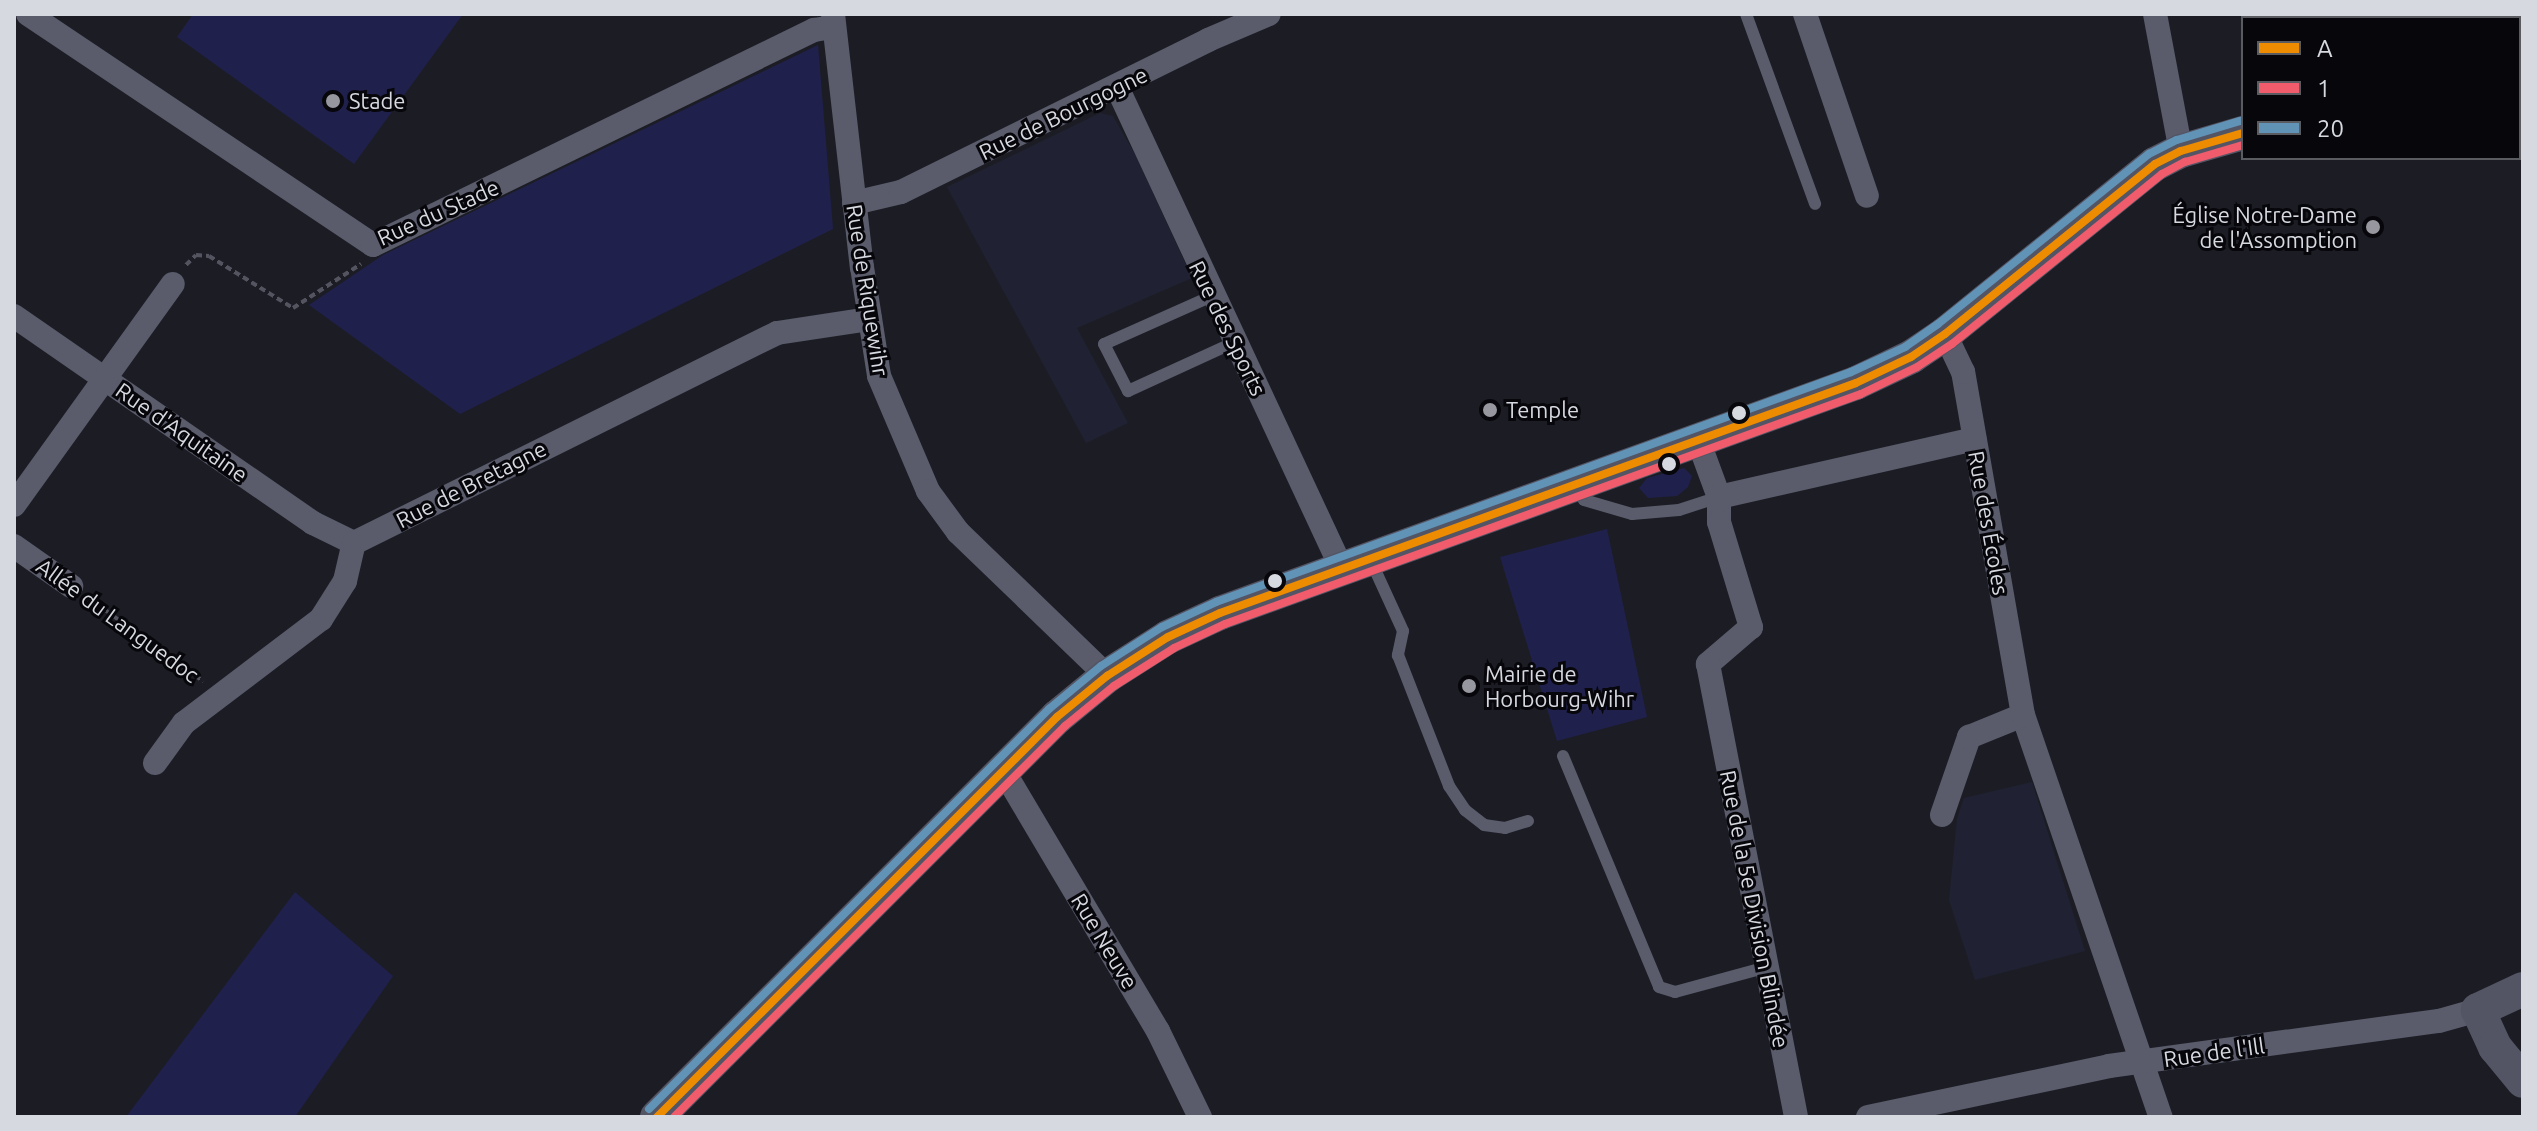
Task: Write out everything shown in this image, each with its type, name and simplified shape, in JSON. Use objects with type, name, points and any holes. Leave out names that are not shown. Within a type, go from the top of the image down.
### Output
[{"type":"main road","points":[[657,1117],[1057,717],[1107,676],[1168,637],[1220,613],[1856,383],[1911,357],[1945,334],[2155,164],[2181,151],[2241,134]]},
{"type":"main road","points":[[2523,989],[2478,1010],[2495,1047],[2523,1081]]},
{"type":"street","name":"Rue du Stade","points":[[28,14],[373,245],[834,21]]},
{"type":"street","name":"Rue de Bourgogne","points":[[854,203],[901,192],[1208,40],[1269,14]]},
{"type":"street","points":[[1805,14],[1867,196]]},
{"type":"street","points":[[2155,14],[2181,151]]},
{"type":"street","name":"Rue de Riquewihr","points":[[834,21],[854,203],[879,376],[928,491],[958,532],[1107,676]]},
{"type":"street","name":"Rue des Sports","points":[[1117,87],[1235,342],[1356,564]]},
{"type":"street","points":[[14,505],[173,284]]},
{"type":"street","name":"Rue d'Aquitaine","points":[[14,316],[313,523],[354,543]]},
{"type":"street","name":"Rue de Bretagne","points":[[354,543],[777,333],[870,319]]},
{"type":"street","name":"Rue des Écoles","points":[[1945,334],[1963,372],[2023,715],[2161,1117]]},
{"type":"street","points":[[1698,440],[1719,497],[1974,439]]},
{"type":"street","name":"Rue de la 5e Division Blindée","points":[[1719,497],[1719,522],[1751,627],[1708,664],[1796,1117]]},
{"type":"street","points":[[155,763],[184,723],[321,619],[345,581],[354,543]]},
{"type":"street","name":"Allée du Languedoc","points":[[14,546],[71,586]]},
{"type":"street","points":[[1942,815],[1969,737],[2023,715]]},
{"type":"street","name":"Rue Neuve","points":[[1003,770],[1158,1031],[1200,1117]]},
{"type":"street","name":"Rue de l'Ill","points":[[1868,1117],[2143,1061],[2439,1021],[2478,1010]]},
{"type":"lane","points":[[1746,14],[1815,204]]},
{"type":"lane","points":[[1212,296],[1104,344],[1128,391],[1235,342]]},
{"type":"lane","points":[[1576,484],[1584,500],[1632,514],[1679,510],[1719,497]]},
{"type":"lane","points":[[1356,564],[1403,631],[1398,655],[1449,786],[1465,810],[1484,825],[1505,828],[1528,821]]},
{"type":"lane","points":[[1563,756],[1659,987],[1675,992],[1767,967]]},
{"type":"path","points":[[173,284],[190,260],[203,254],[293,308],[361,264],[373,245]]},
{"type":"path","name":"Allée du Languedoc","points":[[71,586],[221,694]]},
{"type":"shaded area","name":"Stade","points":[[193,14],[463,14],[354,164],[177,37]]},
{"type":"shaded area","points":[[818,45],[833,229],[460,414],[309,305],[383,255]]},
{"type":"shaded area","points":[[1100,113],[1113,116],[1136,156],[1192,278],[1077,328],[1128,423],[1086,443],[947,187]]},
{"type":"shaded area","points":[[1684,468],[1692,476],[1688,487],[1677,496],[1648,498],[1639,488],[1647,478]]},
{"type":"shaded area","points":[[1607,529],[1647,717],[1557,741],[1500,557]]},
{"type":"shaded area","points":[[2032,782],[2085,951],[1975,980],[1949,900],[1957,819],[1964,798]]},
{"type":"shaded area","points":[[295,892],[393,976],[295,1117],[126,1117]]},
{"type":"transit line","name":"20","points":[[649,1109],[1049,709],[1101,666],[1162,627],[1216,602],[1851,372],[1905,347],[1938,324],[2149,154],[2177,140],[2240,121]]},
{"type":"transit line","name":"A","points":[[657,1117],[1057,717],[1107,676],[1168,637],[1220,613],[1856,383],[1911,357],[1945,334],[2155,164],[2181,151],[2241,134]]},
{"type":"transit line","name":"1","points":[[674,1117],[1065,726],[1114,686],[1174,648],[1225,624],[1861,394],[1917,367],[1952,344],[2162,174],[2185,162],[2241,146]]},
{"type":"place","name":"Stade","points":[[333,101]]},
{"type":"place","name":"Église Notre-Dame de l'Assomption","points":[[2373,227]]},
{"type":"place","name":"Temple","points":[[1490,410]]},
{"type":"place","name":"Mairie de Horbourg-Wihr","points":[[1469,686]]}]
